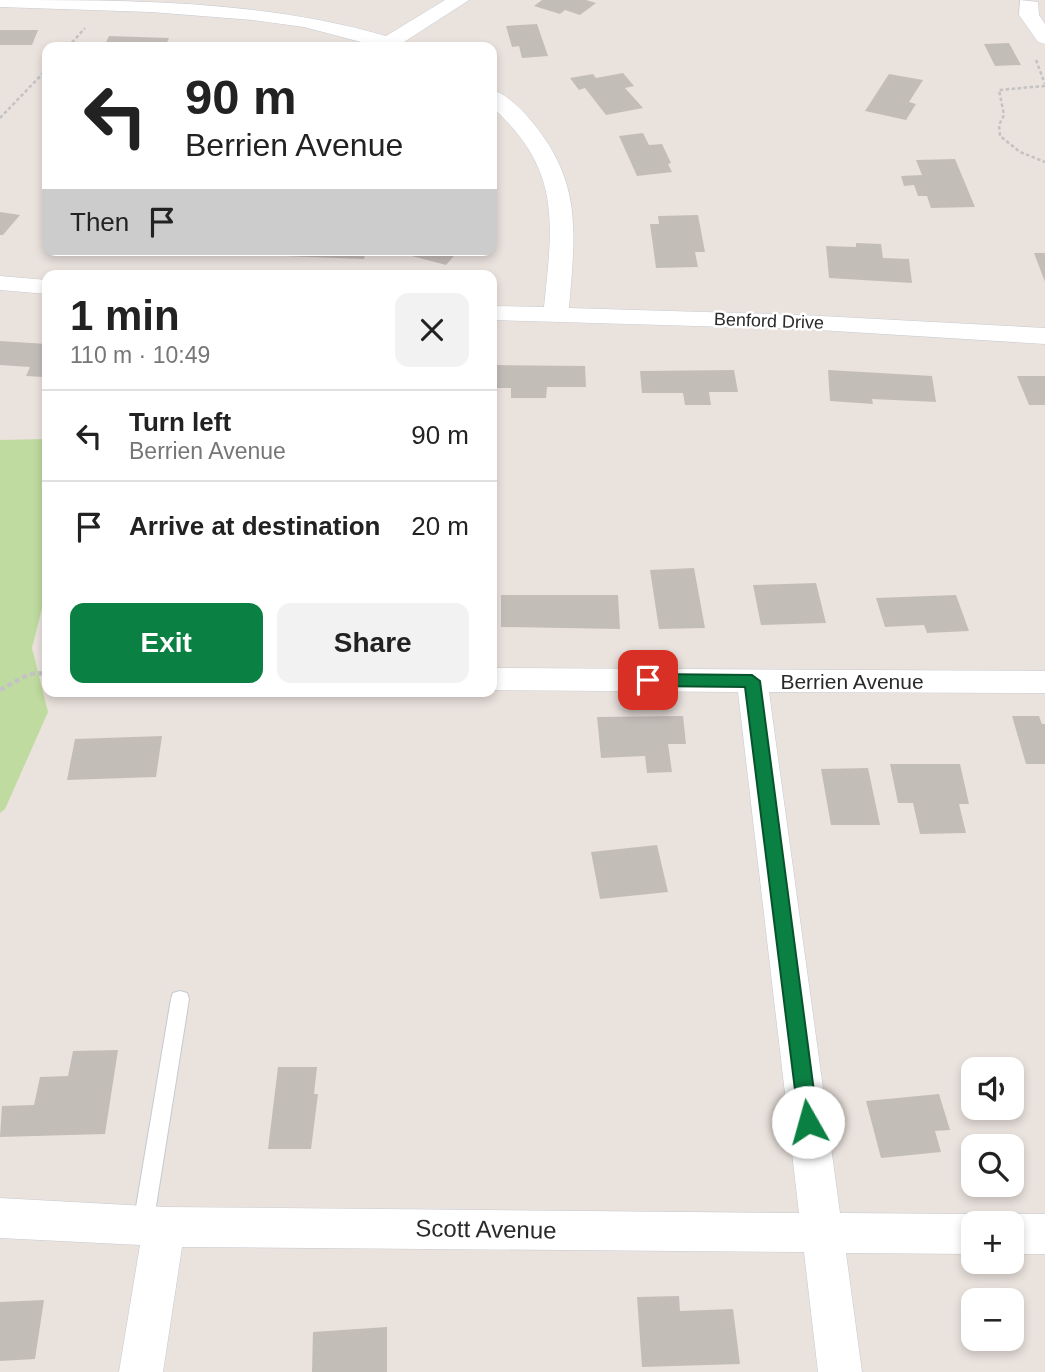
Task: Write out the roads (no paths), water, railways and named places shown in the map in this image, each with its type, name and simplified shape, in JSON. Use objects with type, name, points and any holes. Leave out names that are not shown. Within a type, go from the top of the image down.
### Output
[{"type":"street","points":[[398,42],[459,0]]},
{"type":"street","points":[[0,1],[268,16],[342,30],[384,42]]},
{"type":"street","points":[[1031,2],[1029,15],[1042,30]]},
{"type":"street","points":[[497,101],[525,126],[541,147],[555,174],[564,221],[556,315]]},
{"type":"street","points":[[0,283],[42,287]]},
{"type":"street","name":"Benford Drive","points":[[497,313],[802,321],[1045,336]]},
{"type":"street","name":"Berrien Avenue","points":[[497,679],[1045,682]]},
{"type":"street","points":[[752,681],[840,1372]]},
{"type":"street","name":"Scott Avenue","points":[[0,1218],[153,1226],[961,1234]]},
{"type":"street","points":[[141,1372],[153,1226]]},
{"type":"street","points":[[1024,1234],[1045,1234]]},
{"type":"lane","points":[[153,1226],[180,999]]}]
